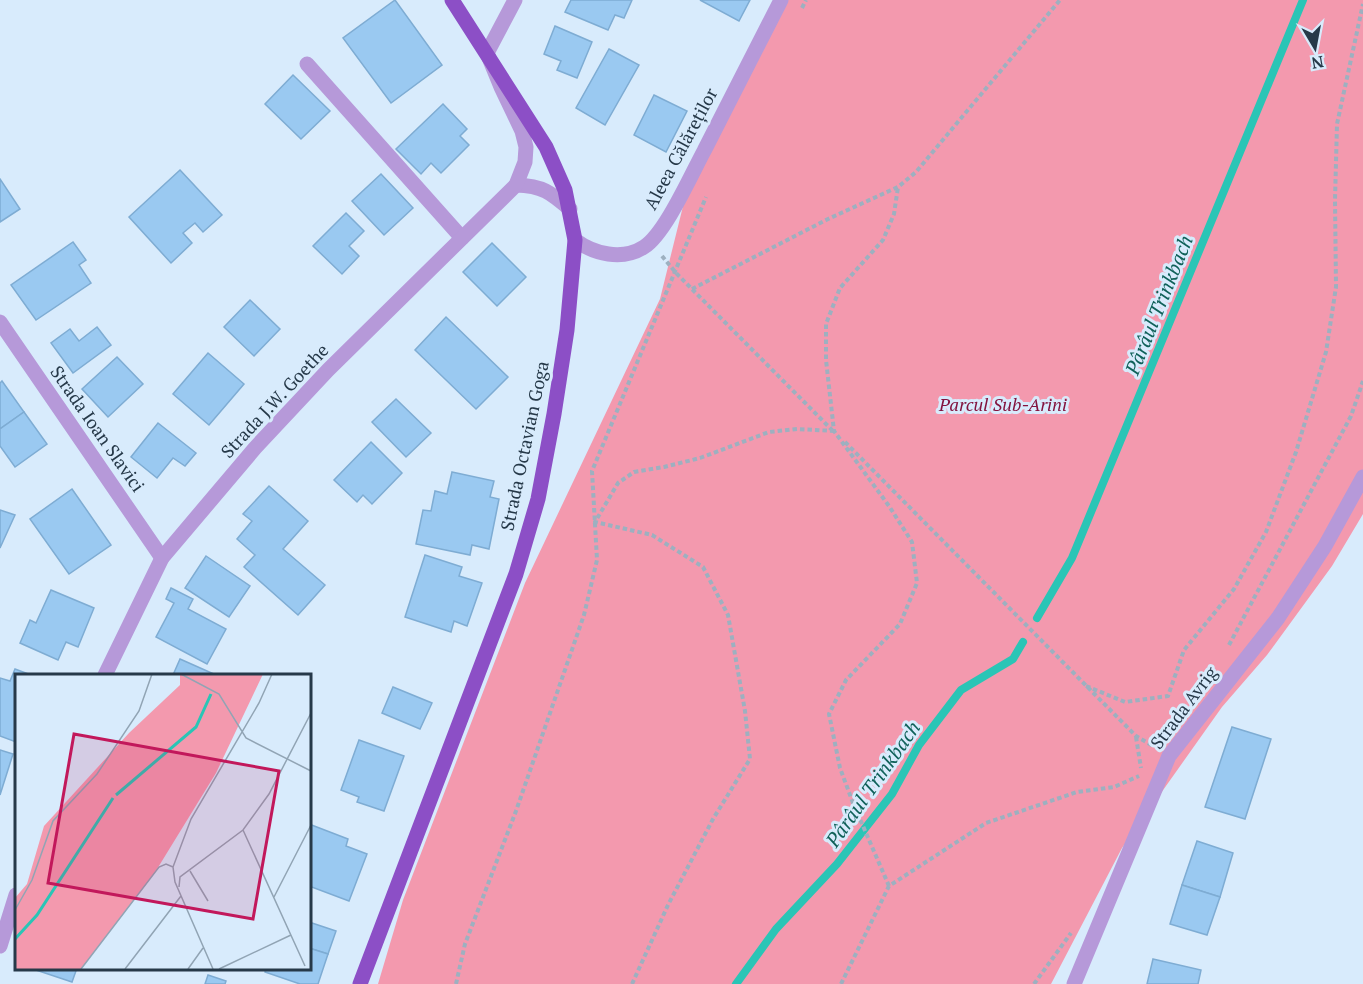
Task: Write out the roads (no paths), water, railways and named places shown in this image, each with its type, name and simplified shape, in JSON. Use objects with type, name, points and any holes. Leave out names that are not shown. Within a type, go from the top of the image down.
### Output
[{"type":"main road","name":"Strada Octavian Goga","points":[[360,984],[516,574],[538,499],[566,340],[575,240],[570,209],[557,169],[546,147],[452,0]]},
{"type":"street","points":[[487,53],[515,0]]},
{"type":"street","name":"Aleea Călăreților","points":[[575,240],[596,252],[611,254],[634,251],[644,247],[652,240],[690,178],[782,0]]},
{"type":"street","name":"Strada J.W. Goethe","points":[[105,674],[162,558],[255,448],[328,370],[516,185],[525,162],[526,147],[522,131],[487,53]]},
{"type":"street","points":[[307,63],[462,238]]},
{"type":"street","points":[[516,185],[534,185],[545,189],[570,209]]},
{"type":"street","name":"Strada Ioan Slavici","points":[[0,322],[162,558]]},
{"type":"street","name":"Strada Avrig","points":[[1074,984],[1169,756],[1278,618],[1325,546],[1363,477]]},
{"type":"street","points":[[0,946],[15,898]]},
{"type":"waterway","name":"Pârâul Trinkbach","points":[[1037,618],[1072,558],[1303,0]]},
{"type":"waterway","name":"Pârâul Trinkbach","points":[[736,984],[776,929],[837,864],[892,794],[919,745],[961,690],[1013,659],[1023,642]]},
{"type":"park label","name":"Parcul Sub-Arini","points":[[1003,405]]}]
